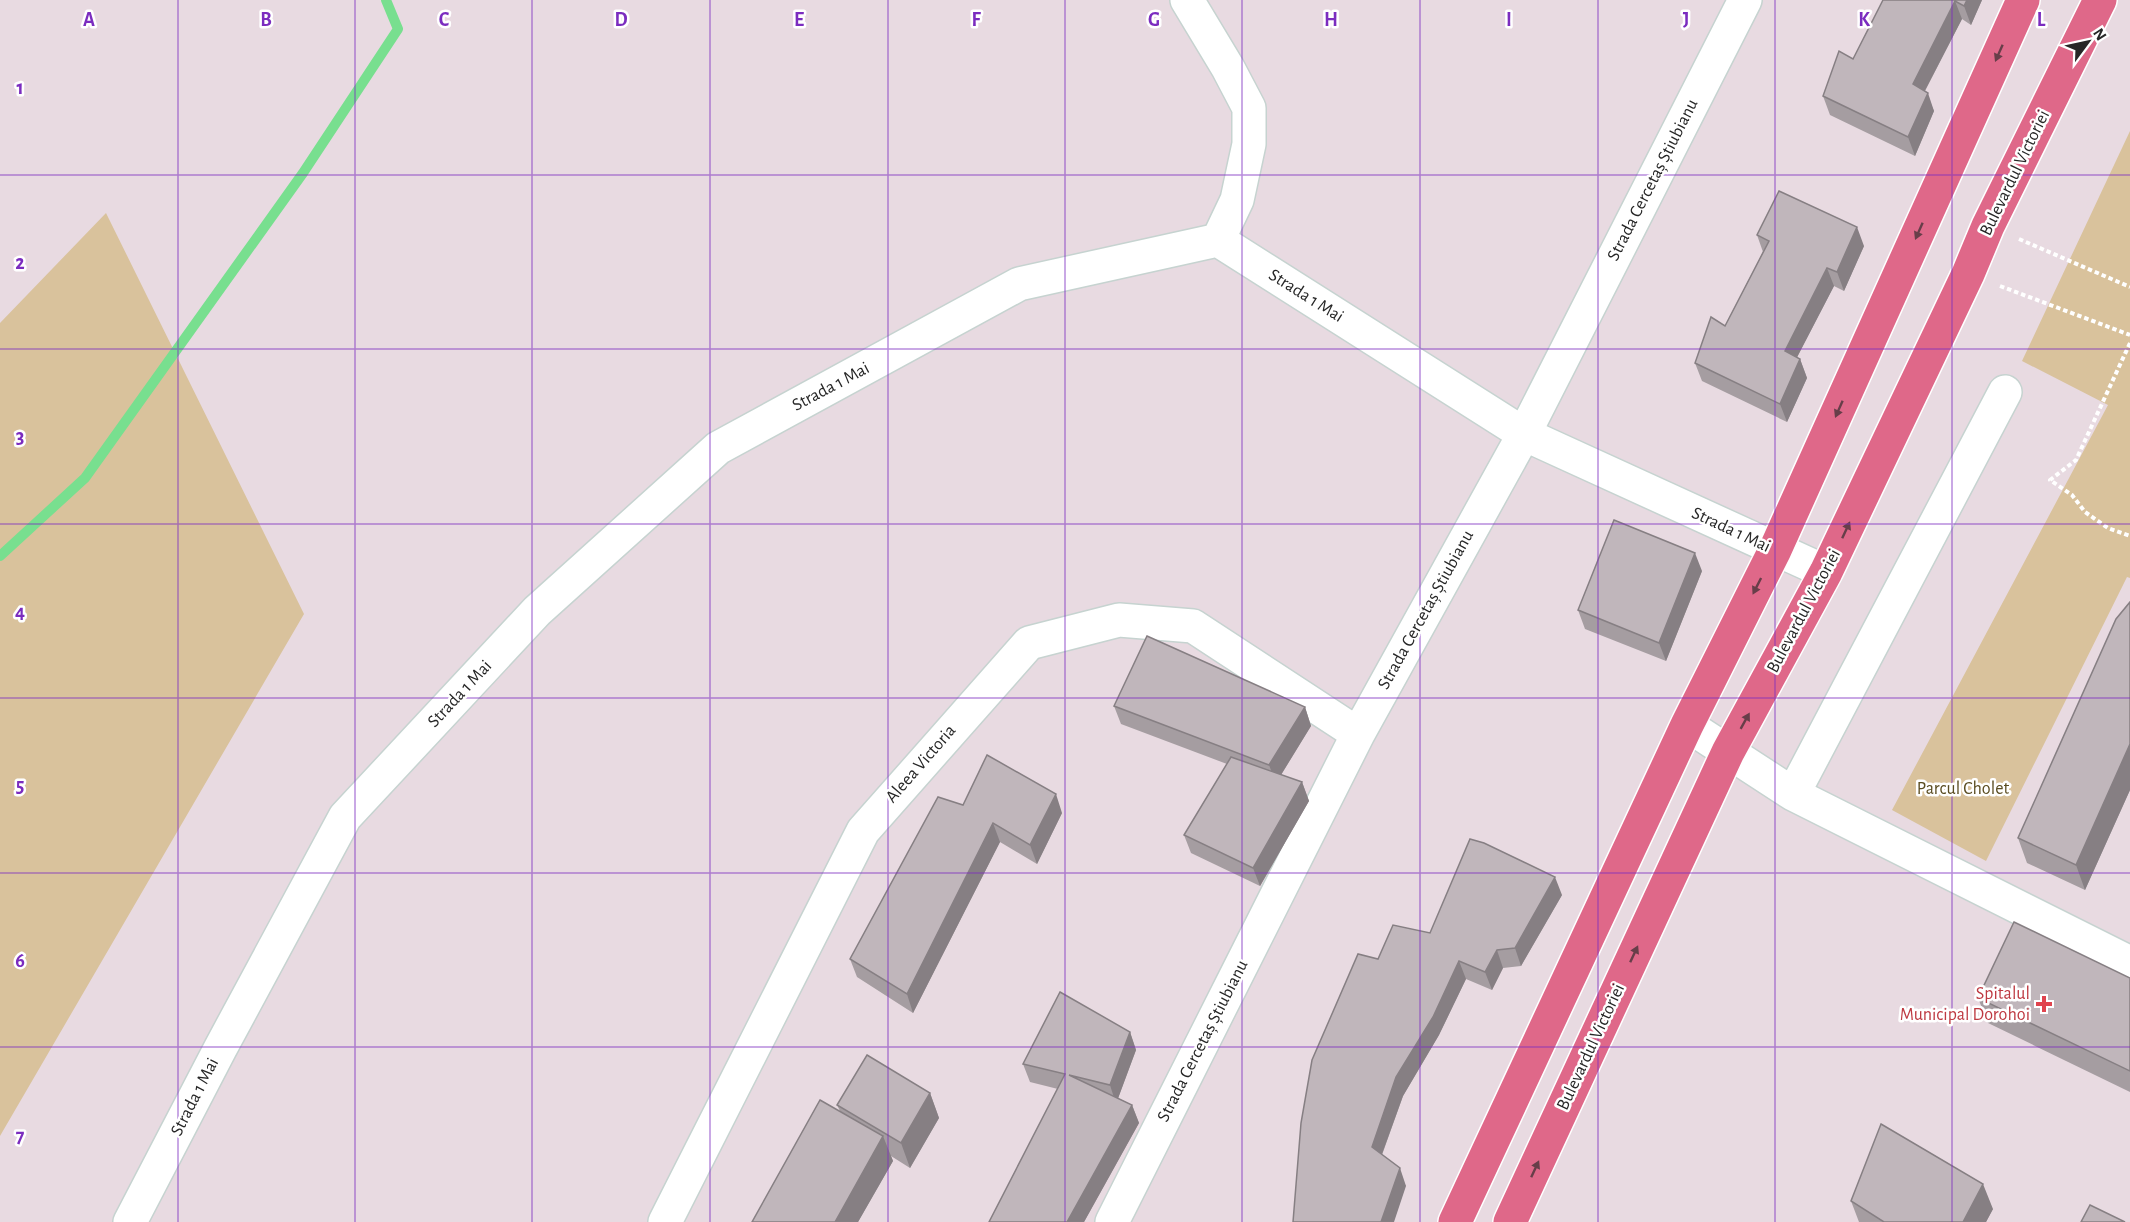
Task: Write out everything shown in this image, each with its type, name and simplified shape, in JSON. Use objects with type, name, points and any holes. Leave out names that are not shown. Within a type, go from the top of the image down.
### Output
[{"type":"main road","points":[[1455,1222],[1687,725],[1776,550],[2023,0]]},
{"type":"main road","name":"Bulevardul Victoriei","points":[[1510,1222],[1728,752],[1826,572],[1968,274],[1988,226],[2100,0]]},
{"type":"street","points":[[1187,0],[1249,108],[1249,144],[1237,200],[1218,240]]},
{"type":"street","name":"Strada Cercetaș Știubianu","points":[[1112,1222],[1358,734],[1524,434],[1745,0]]},
{"type":"street","name":"Strada 1 Mai","points":[[130,1222],[220,1049],[345,818],[545,603],[718,448],[1019,284],[1218,240],[1524,434],[1826,572]]},
{"type":"street","points":[[1792,794],[2005,392]]},
{"type":"street","name":"Aleea Victoria","points":[[665,1222],[863,831],[1029,643],[1119,620],[1193,626],[1358,734]]},
{"type":"street","points":[[1687,725],[1792,794],[2130,963]]},
{"type":"path","points":[[1988,226],[2130,287]]},
{"type":"path","points":[[1968,274],[2130,335]]},
{"type":"path","points":[[2130,344],[2076,460],[2050,480],[2072,495],[2085,512],[2108,528],[2130,536]]},
{"type":"green space","name":"Parcul Cholet","points":[[2130,131],[2130,578],[2127,577],[1986,861],[1892,810],[2108,405],[2022,361]]},
{"type":"green space","points":[[106,213],[304,614],[0,1136],[0,323]]},
{"type":"building","points":[[1883,0],[1967,0],[1964,6],[1955,1],[1913,84],[1928,93],[1908,137],[1823,96],[1839,51],[1853,59]]},
{"type":"building","points":[[1779,191],[1857,227],[1837,272],[1827,268],[1785,351],[1800,359],[1780,404],[1695,363],[1711,317],[1725,326],[1769,241],[1757,235]]},
{"type":"building","points":[[1614,520],[1695,553],[1659,643],[1578,610]]},
{"type":"building","points":[[2130,602],[2130,744],[2076,865],[2018,838],[2116,619]]},
{"type":"building","points":[[1147,636],[1305,707],[1269,765],[1114,706]]},
{"type":"building","points":[[987,755],[1056,794],[1030,845],[993,823],[907,994],[850,959],[938,797],[963,805]]},
{"type":"building","points":[[1231,757],[1302,782],[1253,868],[1184,835]]},
{"type":"building","points":[[1470,839],[1484,843],[1555,877],[1515,948],[1497,950],[1485,972],[1459,961],[1433,1017],[1396,1077],[1372,1147],[1400,1168],[1381,1222],[1293,1222],[1301,1123],[1312,1060],[1358,954],[1378,959],[1393,925],[1430,933]]},
{"type":"building","points":[[2014,922],[2130,978],[2130,1071],[1978,998]]},
{"type":"building","points":[[1060,992],[1130,1032],[1110,1085],[1069,1075],[1132,1105],[1067,1222],[989,1222],[1065,1074],[1023,1064]]},
{"type":"building","points":[[867,1055],[930,1093],[901,1143],[837,1105]]},
{"type":"building","points":[[820,1100],[883,1136],[835,1222],[752,1222]]},
{"type":"building","points":[[1881,1124],[1983,1184],[1963,1222],[1884,1222],[1851,1201]]},
{"type":"building","points":[[2090,1205],[2125,1222],[2081,1222]]},
{"type":"waterway","points":[[0,556],[85,478],[303,173],[398,29],[386,0]]},
{"type":"place","name":"Spitalul Municipal Dorohoi","points":[[2044,1004]]}]
